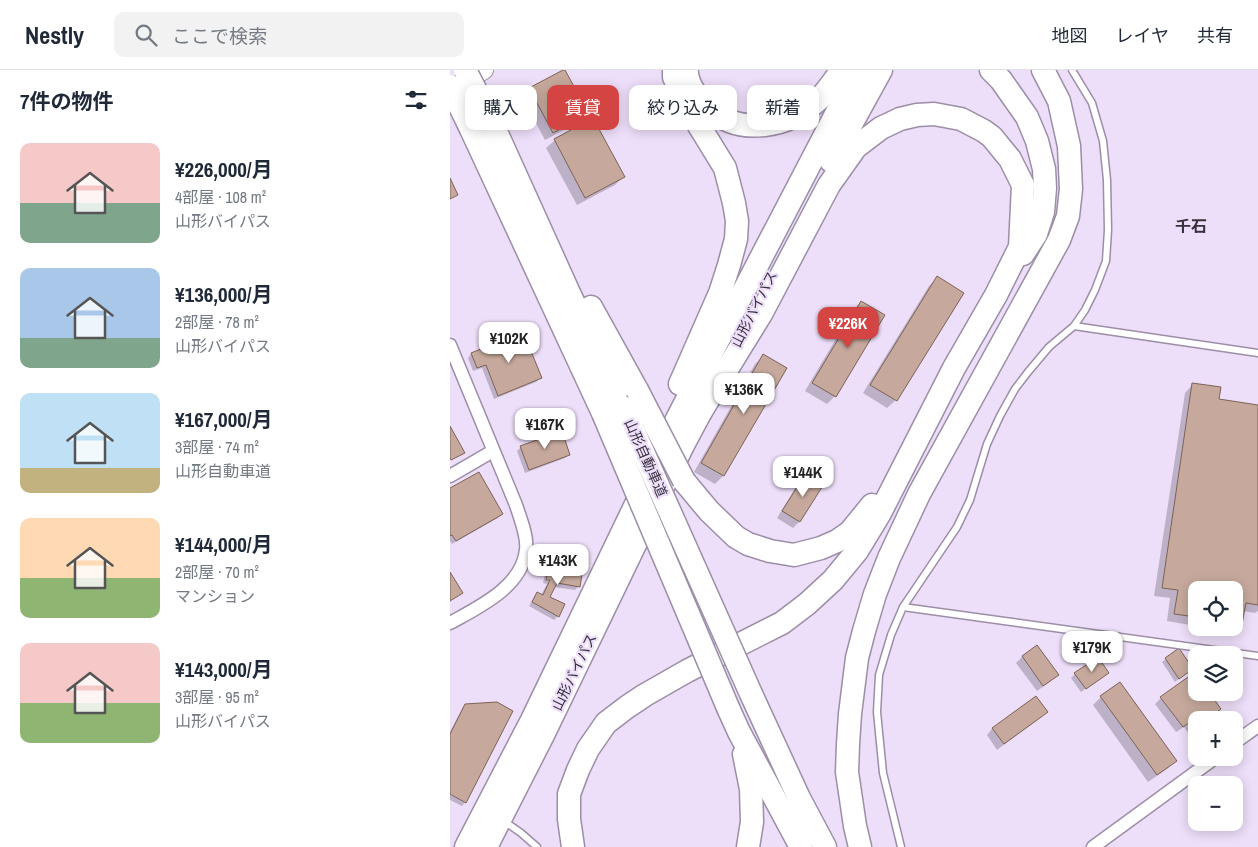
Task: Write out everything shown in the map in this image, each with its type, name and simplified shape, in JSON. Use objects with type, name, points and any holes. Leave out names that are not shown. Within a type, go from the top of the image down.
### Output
[{"type":"highway","name":"山形自動車道","points":[[464,70],[469,85]]},
{"type":"highway","points":[[674,70],[674,77],[687,106],[725,168],[737,221],[736,239],[720,293],[682,378],[677,396],[678,417]]},
{"type":"highway","points":[[686,70],[687,77],[695,92],[713,112],[731,122],[749,125],[773,124],[798,115],[818,100],[842,70]]},
{"type":"highway","name":"山形バイパス","points":[[466,847],[532,720],[678,417],[859,70]]},
{"type":"highway","name":"山形バイパス","points":[[486,847],[633,551],[683,444],[820,181],[881,70]]},
{"type":"highway","points":[[573,847],[569,820],[569,794],[588,749],[606,724],[645,695],[687,671],[782,623],[834,580],[857,551],[880,513],[954,368],[996,295],[1036,234],[1043,212],[1045,188],[1044,169],[1037,141],[1028,118],[1001,80],[991,70]]},
{"type":"highway","points":[[1008,70],[1037,112],[1048,144],[1057,189],[1055,214],[1049,237],[1028,297]]},
{"type":"highway","points":[[860,847],[847,772],[850,714],[857,658],[875,594],[889,558],[919,494],[1059,240],[1068,216],[1071,189],[1070,146],[1059,101],[1044,70]]},
{"type":"highway","name":"山形自動車道","points":[[450,86],[465,104]]},
{"type":"highway","points":[[700,414],[762,314],[829,186],[850,154],[856,147],[881,128],[900,119],[934,114],[961,119],[984,131],[1010,159],[1023,184],[1023,217],[1020,247],[996,295]]},
{"type":"highway","name":"山形自動車道","points":[[484,130],[569,293],[621,403],[799,798],[825,847]]},
{"type":"highway","name":"山形自動車道","points":[[621,403],[729,710],[801,847]]},
{"type":"highway","points":[[621,403],[709,511],[736,537],[748,544],[770,551],[794,555],[821,548],[837,541],[850,532],[911,452]]},
{"type":"highway","points":[[589,847],[582,819],[586,783],[592,766],[602,749],[617,732],[636,714],[660,699],[766,644],[818,606],[846,582],[919,494]]},
{"type":"highway","points":[[739,732],[751,789],[752,822],[748,847]]},
{"type":"street","points":[[450,91],[484,70]]},
{"type":"street","points":[[450,345],[455,369],[494,451],[516,505],[524,529],[526,550],[520,570],[510,584],[492,598],[450,624]]},
{"type":"street","points":[[450,476],[494,451]]},
{"type":"street","points":[[1243,737],[1258,726]]},
{"type":"street","points":[[1093,847],[1204,766]]},
{"type":"lane","points":[[901,847],[883,773],[877,712],[879,675],[891,635],[903,607],[957,527],[970,500],[987,444],[1000,416],[1028,372],[1049,347],[1074,326],[1086,310],[1106,260],[1108,230],[1107,180],[1103,141],[1092,103],[1072,70]]},
{"type":"lane","points":[[1074,326],[1258,353]]},
{"type":"lane","points":[[903,607],[1258,656]]},
{"type":"lane","points":[[501,819],[537,847]]},
{"type":"building","points":[[565,70],[573,85],[547,85],[547,122],[537,103],[537,85],[535,85]]},
{"type":"building","points":[[571,130],[600,130],[625,177],[585,198],[554,139]]},
{"type":"building","points":[[450,178],[458,195],[450,199]]},
{"type":"building","points":[[937,276],[964,293],[897,401],[870,385]]},
{"type":"building","points":[[861,301],[885,315],[836,397],[812,383]]},
{"type":"building","points":[[523,332],[542,378],[498,396],[486,365],[477,368],[471,353]]},
{"type":"building","points":[[763,354],[787,368],[724,476],[701,463]]},
{"type":"building","points":[[1192,383],[1221,387],[1219,399],[1258,405],[1258,605],[1246,603],[1243,619],[1243,581],[1188,581],[1188,616],[1174,614],[1178,590],[1162,588]]},
{"type":"building","points":[[450,426],[465,453],[451,460],[450,458]]},
{"type":"building","points":[[562,431],[570,455],[529,470],[520,446]]},
{"type":"building","points":[[479,472],[503,514],[456,541],[452,535],[450,536],[450,488]]},
{"type":"building","points":[[806,473],[824,484],[800,522],[782,511]]},
{"type":"building","points":[[549,563],[583,568],[580,587],[557,583],[550,597],[565,604],[559,617],[532,602],[537,592],[543,595],[550,580],[546,580]]},
{"type":"building","points":[[450,572],[463,593],[450,601]]},
{"type":"building","points":[[1037,645],[1059,675],[1043,686],[1022,656]]},
{"type":"building","points":[[1179,648],[1188,662],[1188,673],[1179,679],[1165,658]]},
{"type":"building","points":[[1098,657],[1109,673],[1086,689],[1074,673]]},
{"type":"building","points":[[1188,677],[1188,701],[1215,701],[1221,709],[1218,711],[1188,711],[1188,723],[1183,727],[1160,697]]},
{"type":"building","points":[[1120,682],[1177,761],[1157,775],[1100,696]]},
{"type":"building","points":[[1036,696],[1048,712],[1004,744],[992,728]]},
{"type":"building","points":[[497,702],[513,711],[466,803],[450,794],[450,734],[465,704]]},
{"type":"district","name":"千石","points":[[1191,226]]}]
